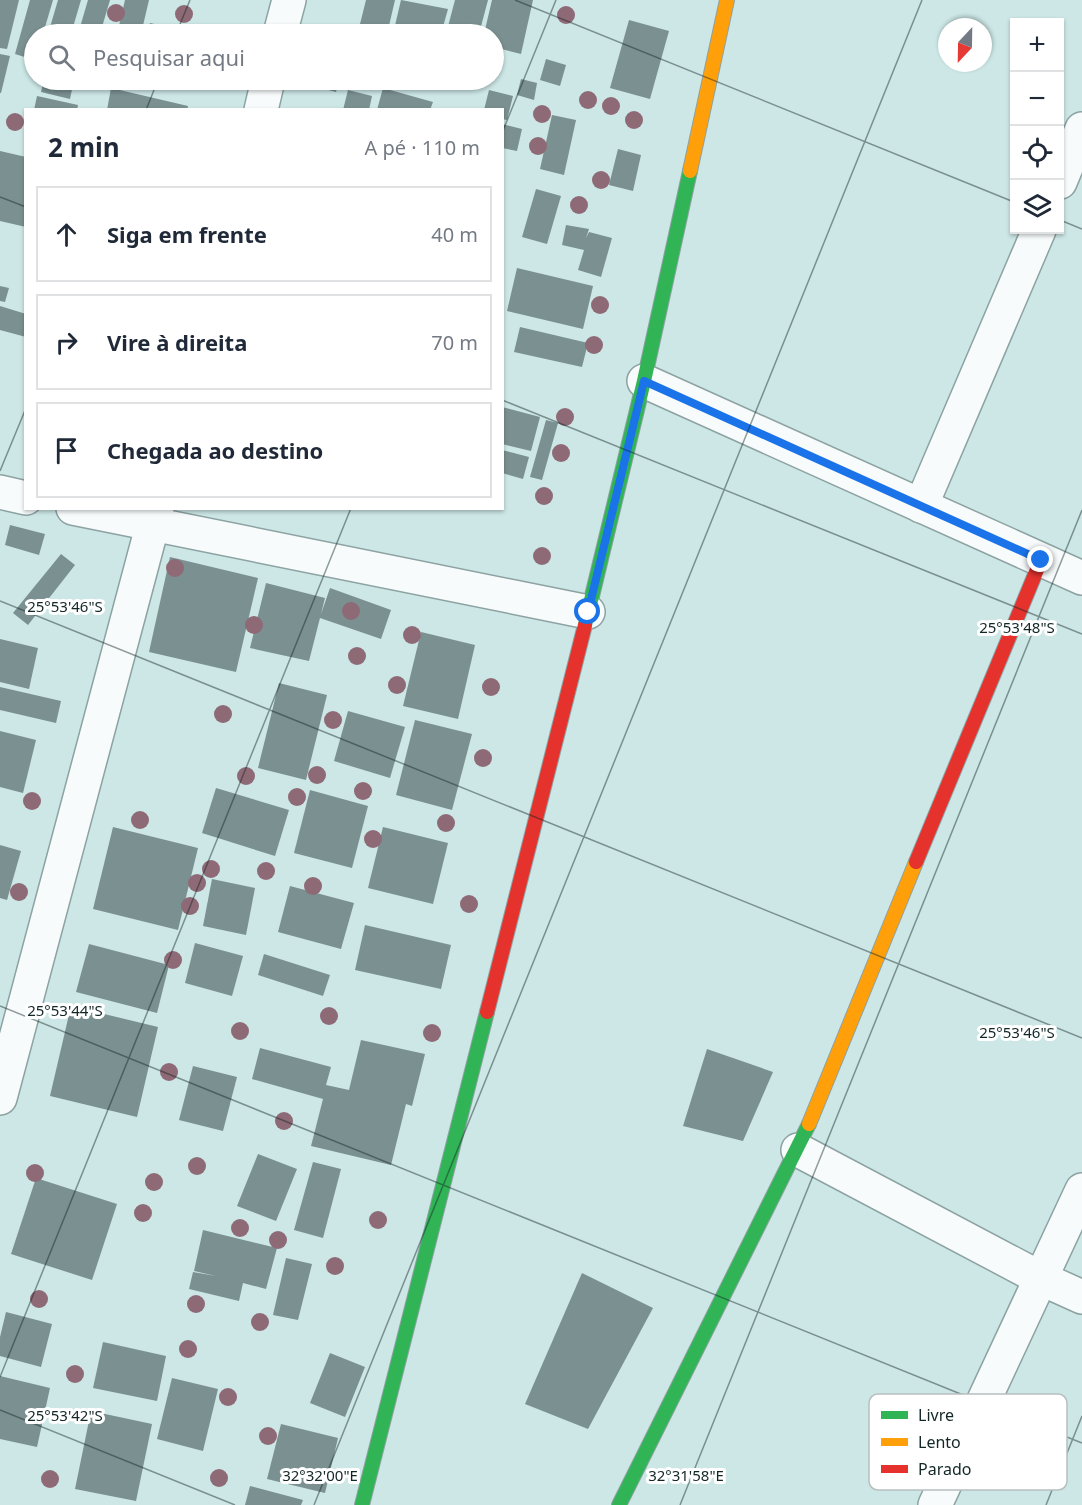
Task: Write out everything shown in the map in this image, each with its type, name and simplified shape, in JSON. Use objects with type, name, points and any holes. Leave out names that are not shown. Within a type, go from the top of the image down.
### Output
[{"type":"street","points":[[283,24],[289,0]]},
{"type":"street","points":[[362,1505],[588,612],[644,381],[727,0]]},
{"type":"street","points":[[261,108],[266,90]]},
{"type":"street","points":[[1060,180],[1082,129]]},
{"type":"street","points":[[921,506],[1037,234]]},
{"type":"street","points":[[644,381],[1082,578]]},
{"type":"street","points":[[0,492],[24,498]]},
{"type":"street","points":[[89,510],[155,518],[588,612]]},
{"type":"street","points":[[0,1098],[155,518]]},
{"type":"street","points":[[619,1505],[798,1149],[1041,560]]},
{"type":"street","points":[[798,1149],[1042,1279],[1082,1297]]},
{"type":"street","points":[[988,1394],[1082,1190]]},
{"type":"street","points":[[935,1505],[942,1490]]},
{"type":"building","points":[[0,0],[19,0],[7,49],[0,48]]},
{"type":"building","points":[[30,0],[53,0],[46,24],[24,24],[24,57],[15,54]]},
{"type":"building","points":[[58,0],[81,0],[74,24],[51,24]]},
{"type":"building","points":[[88,0],[110,0],[103,24],[81,24]]},
{"type":"building","points":[[125,0],[149,0],[143,24],[119,24]]},
{"type":"building","points":[[366,0],[395,0],[389,24],[360,24]]},
{"type":"building","points":[[401,0],[448,9],[444,24],[395,24]]},
{"type":"building","points":[[455,0],[488,0],[482,24],[449,24]]},
{"type":"building","points":[[492,0],[533,0],[521,54],[504,50],[504,24],[486,24]]},
{"type":"building","points":[[629,20],[669,31],[650,99],[610,88]]},
{"type":"building","points":[[0,54],[10,56],[1,93],[0,93]]},
{"type":"building","points":[[546,59],[566,65],[560,86],[540,80]]},
{"type":"building","points":[[521,79],[537,83],[534,100],[517,95]]},
{"type":"building","points":[[42,90],[72,90],[70,99],[41,92]]},
{"type":"building","points":[[111,90],[120,90],[188,106],[188,108],[107,108]]},
{"type":"building","points":[[348,90],[372,96],[369,108],[344,108]]},
{"type":"building","points":[[382,90],[433,102],[431,108],[378,108]]},
{"type":"building","points":[[489,90],[513,96],[507,120],[504,119],[504,108],[484,108]]},
{"type":"building","points":[[37,96],[78,105],[77,108],[34,108]]},
{"type":"building","points":[[552,115],[576,120],[564,175],[540,169]]},
{"type":"building","points":[[504,124],[522,129],[517,151],[504,148]]},
{"type":"building","points":[[618,149],[641,155],[633,191],[609,185]]},
{"type":"building","points":[[0,151],[24,157],[24,227],[0,221]]},
{"type":"building","points":[[536,189],[561,196],[547,244],[522,237]]},
{"type":"building","points":[[566,225],[589,229],[586,238],[589,232],[612,238],[601,277],[578,270],[584,250],[562,245]]},
{"type":"building","points":[[517,268],[593,286],[583,329],[507,311]]},
{"type":"building","points":[[0,286],[9,288],[5,302],[0,301]]},
{"type":"building","points":[[0,306],[24,313],[24,336],[0,330]]},
{"type":"building","points":[[520,327],[588,343],[582,367],[514,352]]},
{"type":"building","points":[[504,408],[540,417],[531,451],[504,444]]},
{"type":"building","points":[[546,420],[558,423],[542,480],[530,477]]},
{"type":"building","points":[[504,451],[529,457],[523,479],[504,474]]},
{"type":"building","points":[[10,525],[45,534],[39,555],[5,545]]},
{"type":"building","points":[[61,554],[75,565],[28,625],[13,613]]},
{"type":"building","points":[[170,557],[258,578],[236,672],[149,652]]},
{"type":"building","points":[[266,583],[325,598],[321,614],[330,588],[391,610],[381,639],[320,618],[309,661],[250,648]]},
{"type":"building","points":[[421,632],[475,645],[458,719],[403,706]]},
{"type":"building","points":[[0,639],[38,648],[29,689],[0,682]]},
{"type":"building","points":[[279,683],[327,695],[306,780],[258,768]]},
{"type":"building","points":[[0,687],[61,701],[56,723],[0,710]]},
{"type":"building","points":[[348,711],[405,727],[390,778],[334,761]]},
{"type":"building","points":[[415,720],[472,734],[452,810],[396,795]]},
{"type":"building","points":[[0,731],[36,740],[23,793],[0,787]]},
{"type":"building","points":[[216,788],[289,810],[275,856],[202,833]]},
{"type":"building","points":[[310,790],[368,806],[352,868],[294,853]]},
{"type":"building","points":[[113,827],[198,848],[178,930],[93,909]]},
{"type":"building","points":[[383,827],[448,843],[433,904],[368,888]]},
{"type":"building","points":[[0,845],[21,851],[7,900],[0,898]]},
{"type":"building","points":[[212,879],[255,888],[246,935],[203,926]]},
{"type":"building","points":[[290,886],[354,903],[341,949],[278,932]]},
{"type":"building","points":[[365,925],[451,945],[441,989],[355,970]]},
{"type":"building","points":[[195,943],[243,956],[232,996],[185,983]]},
{"type":"building","points":[[89,944],[169,965],[157,1013],[76,992]]},
{"type":"building","points":[[264,954],[330,975],[323,996],[258,975]]},
{"type":"building","points":[[71,1006],[158,1027],[137,1117],[50,1096]]},
{"type":"building","points":[[361,1040],[425,1054],[412,1106],[406,1104],[391,1165],[311,1146],[323,1099],[252,1079],[260,1048],[331,1067],[326,1085],[349,1090]]},
{"type":"building","points":[[707,1049],[773,1072],[743,1141],[683,1126]]},
{"type":"building","points":[[193,1066],[237,1077],[223,1131],[179,1120]]},
{"type":"building","points":[[258,1154],[297,1169],[276,1221],[237,1206]]},
{"type":"building","points":[[313,1162],[341,1169],[323,1238],[294,1230]]},
{"type":"building","points":[[36,1178],[117,1204],[92,1280],[11,1254]]},
{"type":"building","points":[[203,1230],[277,1248],[266,1289],[243,1283],[239,1301],[189,1289],[193,1272],[216,1276],[194,1271]]},
{"type":"building","points":[[286,1258],[312,1264],[298,1320],[273,1315]]},
{"type":"building","points":[[582,1273],[653,1308],[588,1429],[525,1404]]},
{"type":"building","points":[[6,1312],[52,1324],[41,1367],[0,1356],[0,1337]]},
{"type":"building","points":[[103,1342],[166,1356],[157,1401],[93,1388]]},
{"type":"building","points":[[330,1353],[365,1367],[345,1417],[310,1403]]},
{"type":"building","points":[[0,1376],[50,1388],[37,1447],[0,1439]]},
{"type":"building","points":[[172,1378],[218,1389],[203,1451],[157,1439]]},
{"type":"building","points":[[91,1411],[152,1424],[136,1501],[75,1489]]},
{"type":"building","points":[[281,1424],[338,1438],[325,1493],[267,1479]]},
{"type":"building","points":[[250,1486],[303,1500],[301,1505],[245,1505]]},
{"type":"traffic: fast","points":[[585,625],[644,381],[690,171]]},
{"type":"traffic: fast","points":[[362,1505],[487,1012]]},
{"type":"traffic: fast","points":[[619,1505],[809,1124]]},
{"type":"traffic: slow","points":[[690,171],[727,0]]},
{"type":"traffic: slow","points":[[809,1124],[916,862]]},
{"type":"traffic: jam","points":[[916,862],[1041,560]]},
{"type":"traffic: jam","points":[[487,1012],[585,625]]},
{"type":"route","points":[[588,612],[644,381],[1041,560]]}]
